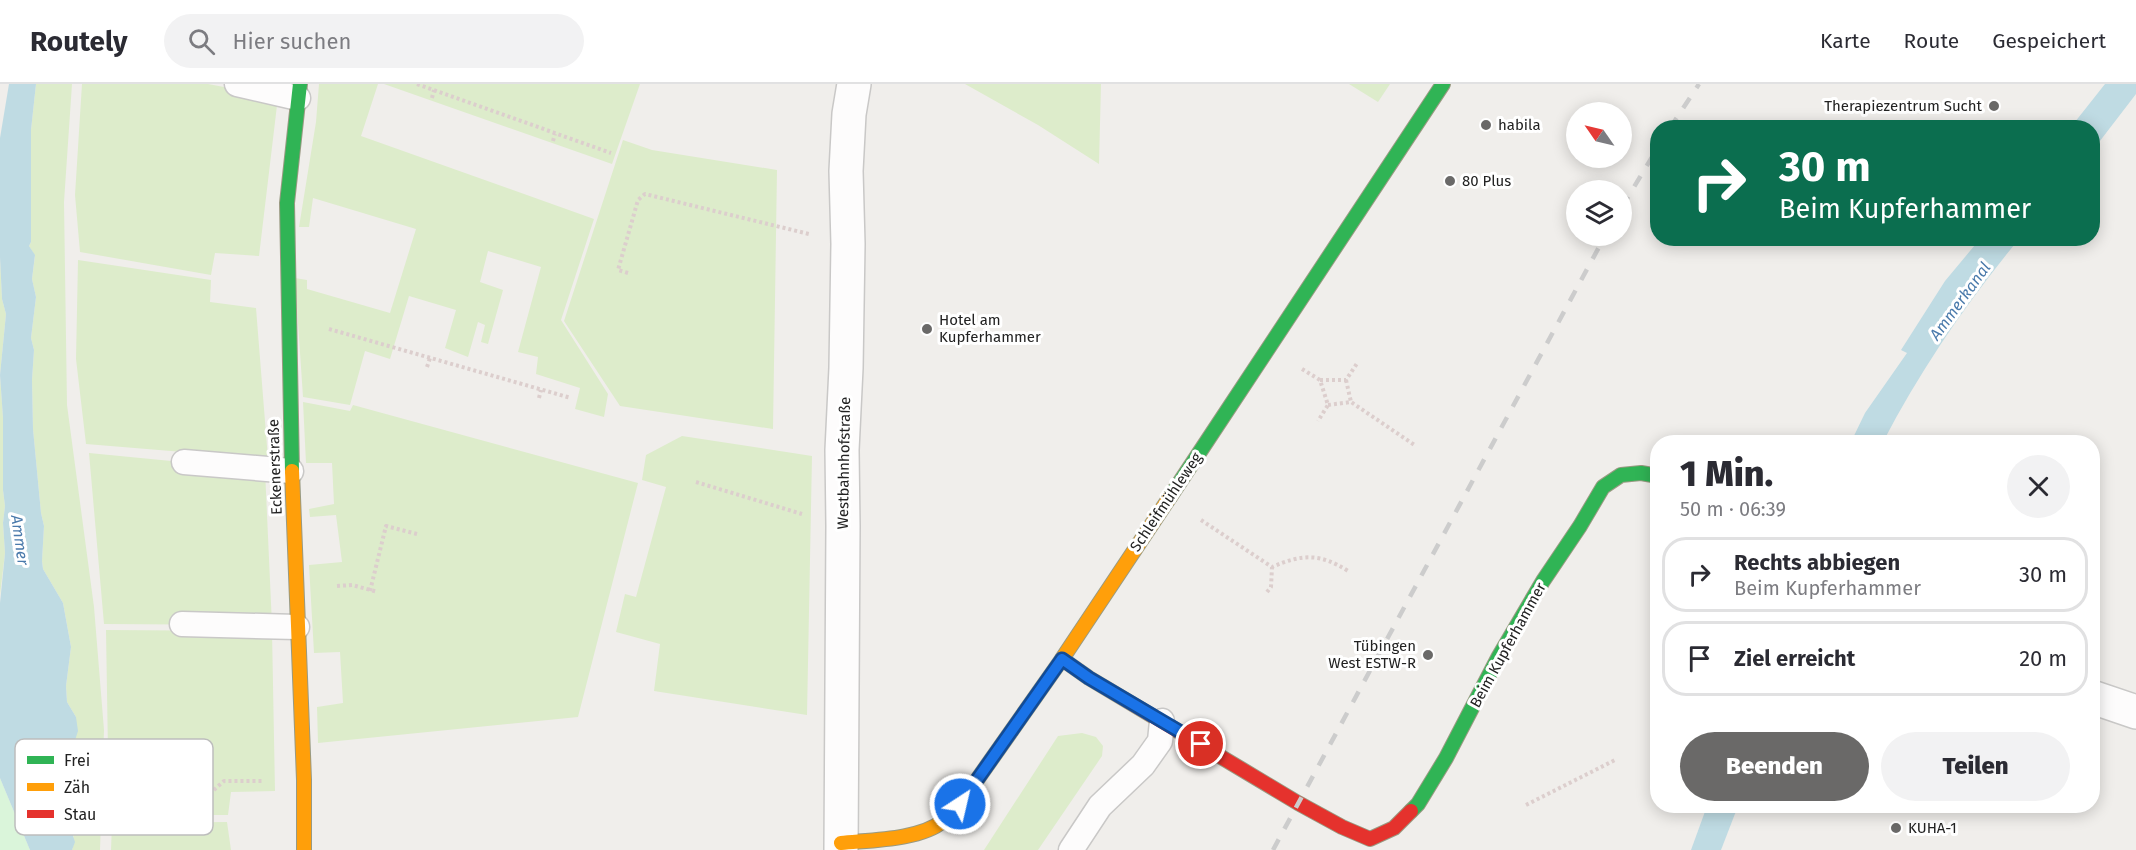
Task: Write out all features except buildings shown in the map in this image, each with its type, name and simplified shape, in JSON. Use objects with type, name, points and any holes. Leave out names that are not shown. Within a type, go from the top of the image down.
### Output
[{"type":"street","name":"Westbahnhofstraße","points":[[841,846],[842,450],[848,244],[846,171],[849,114],[854,84]]},
{"type":"street","name":"Schleifmühleweg","points":[[841,846],[901,835],[942,823],[960,804],[1062,659],[1443,84]]},
{"type":"street","name":"Eckenerstraße","points":[[299,91],[287,203],[291,471],[304,780],[304,850]]},
{"type":"street","name":"Beim Kupferhammer","points":[[1062,659],[1089,678],[1370,845],[1394,828],[1418,804],[1446,758],[1499,656],[1543,581],[1603,487],[1621,476],[1641,473],[1650,475]]},
{"type":"street","points":[[2100,701],[2136,712]]},
{"type":"lane","points":[[237,84],[299,91]]},
{"type":"lane","points":[[184,462],[291,471]]},
{"type":"lane","points":[[182,624],[297,627]]},
{"type":"lane","points":[[1071,850],[1100,806],[1143,765],[1160,741],[1162,721]]},
{"type":"path","points":[[417,84],[611,153]]},
{"type":"path","points":[[432,98],[434,90]]},
{"type":"path","points":[[553,141],[555,134]]},
{"type":"path","points":[[628,273],[618,270],[638,200],[645,194],[848,244]]},
{"type":"path","points":[[288,317],[571,398]]},
{"type":"path","points":[[1269,347],[1320,380],[1346,380]]},
{"type":"path","points":[[428,367],[430,358]]},
{"type":"path","points":[[1351,402],[1346,380],[1358,362]]},
{"type":"path","points":[[1318,421],[1328,405],[1320,380]]},
{"type":"path","points":[[539,398],[541,390]]},
{"type":"path","points":[[1328,405],[1351,402],[1416,446]]},
{"type":"path","points":[[696,482],[843,526]]},
{"type":"path","points":[[1168,498],[1272,567]]},
{"type":"path","points":[[370,591],[386,526],[417,534]]},
{"type":"path","points":[[1272,567],[1287,560],[1322,558],[1348,571]]},
{"type":"path","points":[[1268,592],[1271,587],[1272,567]]},
{"type":"path","points":[[330,586],[352,585],[378,592]]},
{"type":"path","points":[[1526,805],[1617,759]]},
{"type":"path","points":[[213,790],[224,781],[304,780]]},
{"type":"green space","points":[[36,84],[72,84],[64,202],[67,405],[94,607],[104,739],[74,739],[76,717],[67,702],[66,686],[71,647],[63,603],[43,569],[42,561],[44,526],[33,429],[34,350],[31,338],[36,297],[32,279],[35,256],[29,246],[31,242],[31,130]]},
{"type":"green space","points":[[82,84],[208,84],[278,97],[259,256],[215,253],[211,275],[80,252],[75,195]]},
{"type":"green space","points":[[319,84],[378,84],[361,136],[594,219],[561,320],[608,394],[604,417],[575,409],[580,388],[536,374],[538,357],[518,352],[541,267],[488,251],[480,282],[503,290],[488,344],[481,342],[485,325],[478,322],[468,357],[445,348],[456,310],[409,296],[390,359],[365,351],[350,405],[303,397],[295,278],[307,280],[307,289],[390,313],[416,229],[313,198],[309,227],[299,227],[316,122]]},
{"type":"green space","points":[[384,84],[640,84],[612,164]]},
{"type":"green space","points":[[965,84],[1101,84],[1099,164],[1038,125]]},
{"type":"green space","points":[[1349,84],[1390,84],[1378,102]]},
{"type":"green space","points":[[623,140],[652,150],[777,170],[773,429],[620,406],[564,321]]},
{"type":"green space","points":[[0,257],[2,299],[6,314],[0,375]]},
{"type":"green space","points":[[78,260],[211,280],[210,302],[256,308],[268,459],[86,444],[76,359]]},
{"type":"green space","points":[[0,375],[5,553],[0,595]]},
{"type":"green space","points":[[303,402],[350,411],[353,405],[638,483],[578,717],[318,743],[317,707],[343,703],[340,652],[314,653],[309,565],[342,562],[336,515],[310,517],[309,509],[334,504],[332,463],[306,463]]},
{"type":"green space","points":[[682,436],[812,456],[807,715],[654,691],[660,644],[616,632],[625,594],[636,597],[666,487],[642,480],[646,455]]},
{"type":"green space","points":[[89,453],[265,470],[272,625],[104,624]]},
{"type":"green space","points":[[106,630],[272,631],[275,791],[231,792],[228,815],[213,815],[213,739],[108,739]]},
{"type":"green space","points":[[1082,733],[1096,737],[1103,746],[1102,756],[1038,850],[984,850],[1058,736]]},
{"type":"green space","points":[[0,778],[15,814],[15,835],[24,835],[30,850],[0,850]]},
{"type":"green space","points":[[213,822],[227,822],[231,850],[111,850],[112,835],[213,835]]},
{"type":"green space","points":[[74,835],[100,835],[100,850],[72,850]]},
{"type":"water","name":"Ammer","points":[[9,84],[36,84],[31,130],[31,242],[29,246],[35,255],[32,279],[36,297],[31,338],[34,350],[33,429],[44,526],[43,569],[63,603],[71,647],[66,686],[67,702],[76,717],[78,731],[75,739],[15,739],[15,814],[0,778],[0,603],[5,553],[3,523],[5,506],[0,375],[6,314],[2,299],[0,257],[0,138]]},
{"type":"water","points":[[2105,84],[2136,84],[2136,94],[2100,141],[2100,120],[2077,120]]},
{"type":"water","name":"Ammerkanal","points":[[1974,246],[2013,246],[1946,337],[1913,388],[1887,435],[1854,435],[1865,413],[1907,353],[1901,350],[1945,281]]},
{"type":"water","points":[[1704,813],[1735,813],[1721,850],[1691,850]]},
{"type":"water","points":[[24,835],[73,835],[75,842],[72,850],[30,850]]},
{"type":"railway","points":[[1675,120],[1699,84]]},
{"type":"railway","points":[[1632,190],[1650,160]]},
{"type":"railway","points":[[1273,850],[1600,246]]},
{"type":"traffic: fast","points":[[292,471],[287,203],[300,84]]},
{"type":"traffic: fast","points":[[1170,497],[1443,84]]},
{"type":"traffic: fast","points":[[1411,811],[1418,804],[1446,758],[1499,656],[1543,581],[1603,487],[1621,475],[1650,475]]},
{"type":"traffic: slow","points":[[292,471],[304,780],[304,850]]},
{"type":"traffic: slow","points":[[841,843],[908,836],[933,827],[952,813],[1062,659],[1170,497]]},
{"type":"traffic: jam","points":[[1062,659],[1089,678],[1342,827],[1370,839],[1394,828],[1411,811]]},
{"type":"place","name":"Therapiezentrum Sucht","points":[[1994,106]]},
{"type":"place","name":"habila","points":[[1486,125]]},
{"type":"place","name":"80 Plus","points":[[1450,181]]},
{"type":"place","name":"Hotel am Kupferhammer","points":[[927,329]]},
{"type":"place","name":"Tübingen West ESTW-R","points":[[1428,655]]},
{"type":"place","name":"KUHA-1","points":[[1896,828]]},
{"type":"route","points":[[960,804],[1062,659],[1089,678],[1201,744]]}]
